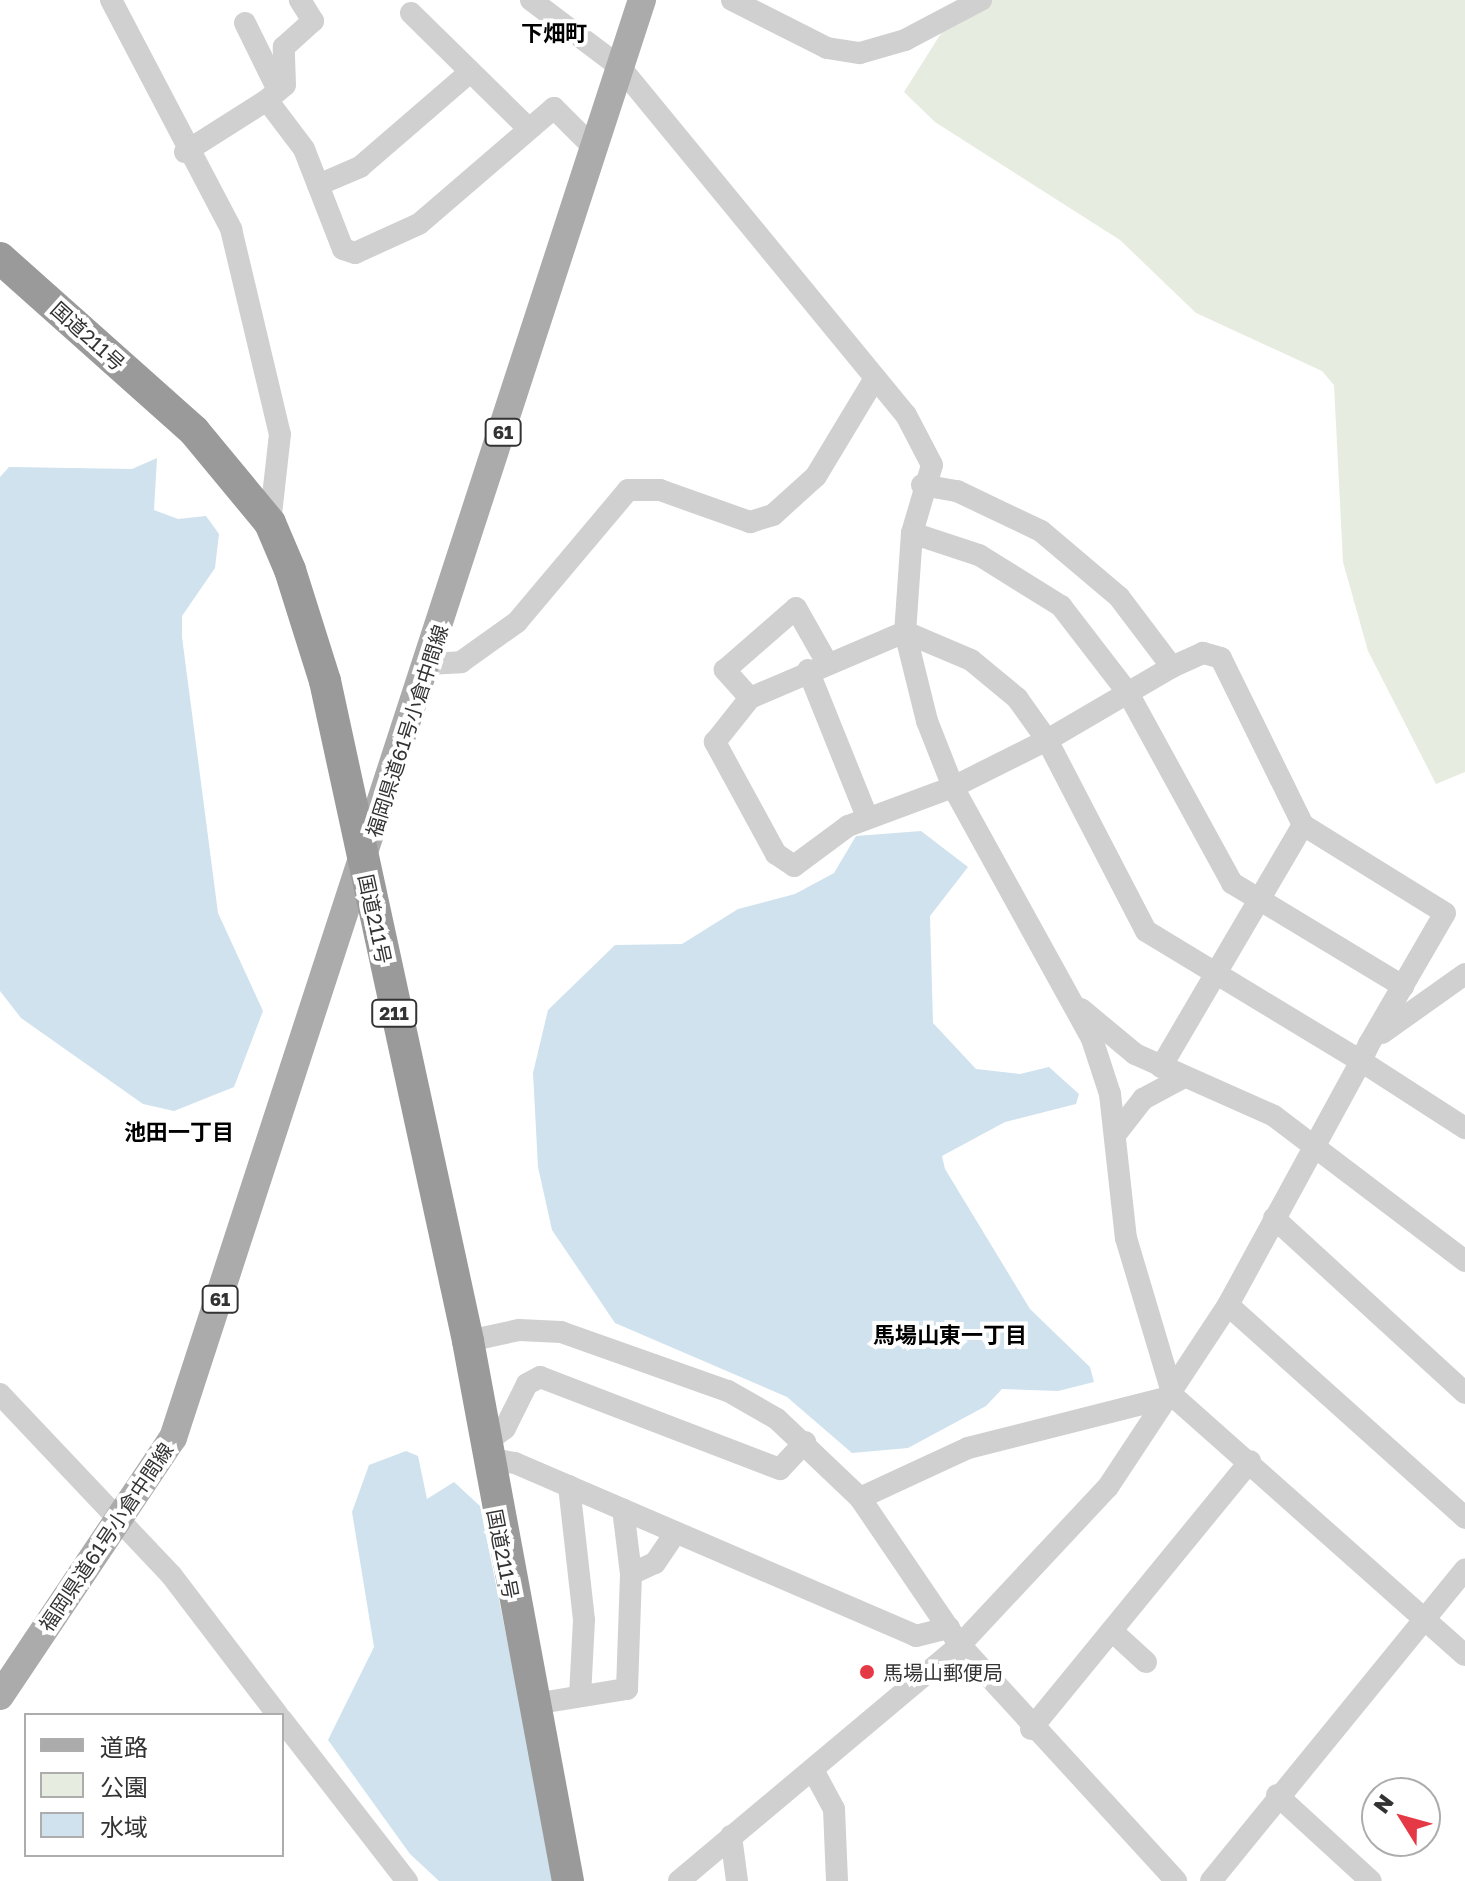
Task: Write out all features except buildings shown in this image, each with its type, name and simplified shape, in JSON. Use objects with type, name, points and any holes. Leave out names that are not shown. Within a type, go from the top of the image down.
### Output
[{"type":"highway","name":"国道211号","points":[[0,258],[194,431],[270,523],[325,681],[468,1341],[485,1451],[568,1881]]},
{"type":"main road","name":"福岡県道61号小倉中間線","points":[[0,1696],[173,1438],[428,664],[642,0]]},
{"type":"street","points":[[111,0],[185,152],[231,229],[280,434],[270,523]]},
{"type":"street","points":[[185,152],[285,85],[284,47],[313,21],[300,0]]},
{"type":"street","points":[[531,0],[620,67],[874,380],[906,415],[932,465],[922,485],[912,533],[905,632],[953,787],[1074,1003],[1110,1094],[1126,1238],[1173,1396],[1250,1461],[1465,1655]]},
{"type":"street","points":[[732,0],[827,48],[860,53],[905,40],[981,0]]},
{"type":"street","points":[[411,13],[529,129]]},
{"type":"street","points":[[245,23],[272,95],[304,149],[343,249],[355,253],[419,224],[554,108],[594,148]]},
{"type":"street","points":[[318,185],[360,167],[470,72]]},
{"type":"street","points":[[428,664],[461,662],[517,622],[628,490],[660,490],[750,522],[773,515],[816,476],[874,380]]},
{"type":"street","points":[[922,485],[957,491],[1041,531],[1119,597],[1172,667]]},
{"type":"street","points":[[912,533],[979,555],[1038,589],[1083,631],[1128,693],[1221,869],[1260,901],[1403,986]]},
{"type":"street","points":[[750,698],[725,670],[796,608],[867,817]]},
{"type":"street","points":[[679,1881],[813,1770],[1108,1487],[1173,1396],[1228,1305],[1365,1052],[1445,913],[1303,825],[1221,658],[1203,653],[1172,667],[1047,740],[953,787],[867,817],[794,866],[776,854],[715,742],[750,698],[817,666],[905,632],[940,643],[998,680],[1047,740],[1146,931],[1365,1052],[1465,1128]]},
{"type":"street","points":[[1161,1067],[1303,825]]},
{"type":"street","points":[[1365,1052],[1465,974]]},
{"type":"street","points":[[1074,1003],[1161,1067],[1274,1116],[1465,1261]]},
{"type":"street","points":[[1115,1135],[1143,1099],[1184,1077]]},
{"type":"street","points":[[1274,1218],[1465,1393]]},
{"type":"street","points":[[1228,1305],[1465,1518]]},
{"type":"street","points":[[468,1341],[519,1330],[561,1332],[728,1391],[805,1442],[860,1498],[955,1636],[1031,1729],[1176,1881]]},
{"type":"street","points":[[805,1442],[780,1469],[540,1377],[527,1384],[505,1428],[485,1451],[916,1636],[955,1636]]},
{"type":"street","points":[[0,1394],[117,1523],[172,1576],[276,1713]]},
{"type":"street","points":[[860,1498],[968,1448],[1173,1396]]},
{"type":"street","points":[[1031,1729],[1250,1461]]},
{"type":"street","points":[[569,1486],[584,1620],[580,1696]]},
{"type":"street","points":[[534,1704],[627,1689],[631,1574],[623,1509]]},
{"type":"street","points":[[631,1574],[655,1563],[676,1532]]},
{"type":"street","points":[[1211,1881],[1277,1795],[1465,1570]]},
{"type":"street","points":[[1112,1631],[1146,1662]]},
{"type":"street","points":[[284,1723],[407,1881]]},
{"type":"street","points":[[813,1770],[834,1809],[837,1881]]},
{"type":"street","points":[[1277,1795],[1371,1881]]},
{"type":"street","points":[[731,1836],[737,1881]]},
{"type":"green space","points":[[976,0],[1465,0],[1465,772],[1436,784],[1368,651],[1343,562],[1334,385],[1322,371],[1196,313],[1120,240],[935,122],[904,92],[940,35]]},
{"type":"water","points":[[157,458],[154,510],[178,519],[206,516],[219,534],[215,568],[182,616],[182,637],[218,913],[263,1011],[234,1087],[174,1111],[143,1104],[21,1018],[0,991],[0,477],[9,467],[132,469]]},
{"type":"water","points":[[921,831],[968,867],[930,916],[933,1023],[976,1069],[1020,1074],[1049,1067],[1079,1094],[1076,1104],[1005,1122],[942,1156],[945,1169],[1030,1309],[1090,1367],[1094,1382],[1058,1391],[1002,1389],[986,1406],[908,1448],[852,1453],[787,1397],[615,1323],[552,1230],[538,1167],[533,1073],[548,1010],[615,945],[682,944],[738,909],[795,894],[834,873],[856,836]]},
{"type":"water","points":[[406,1451],[418,1456],[427,1499],[454,1482],[480,1506],[556,1881],[439,1881],[410,1854],[328,1740],[374,1647],[352,1512],[369,1465]]},
{"type":"place","name":"馬場山郵便局","points":[[867,1672]]},
{"type":"district","name":"下畑町","points":[[554,33]]},
{"type":"district","name":"池田一丁目","points":[[179,1132]]},
{"type":"district","name":"馬場山東一丁目","points":[[950,1335]]}]
